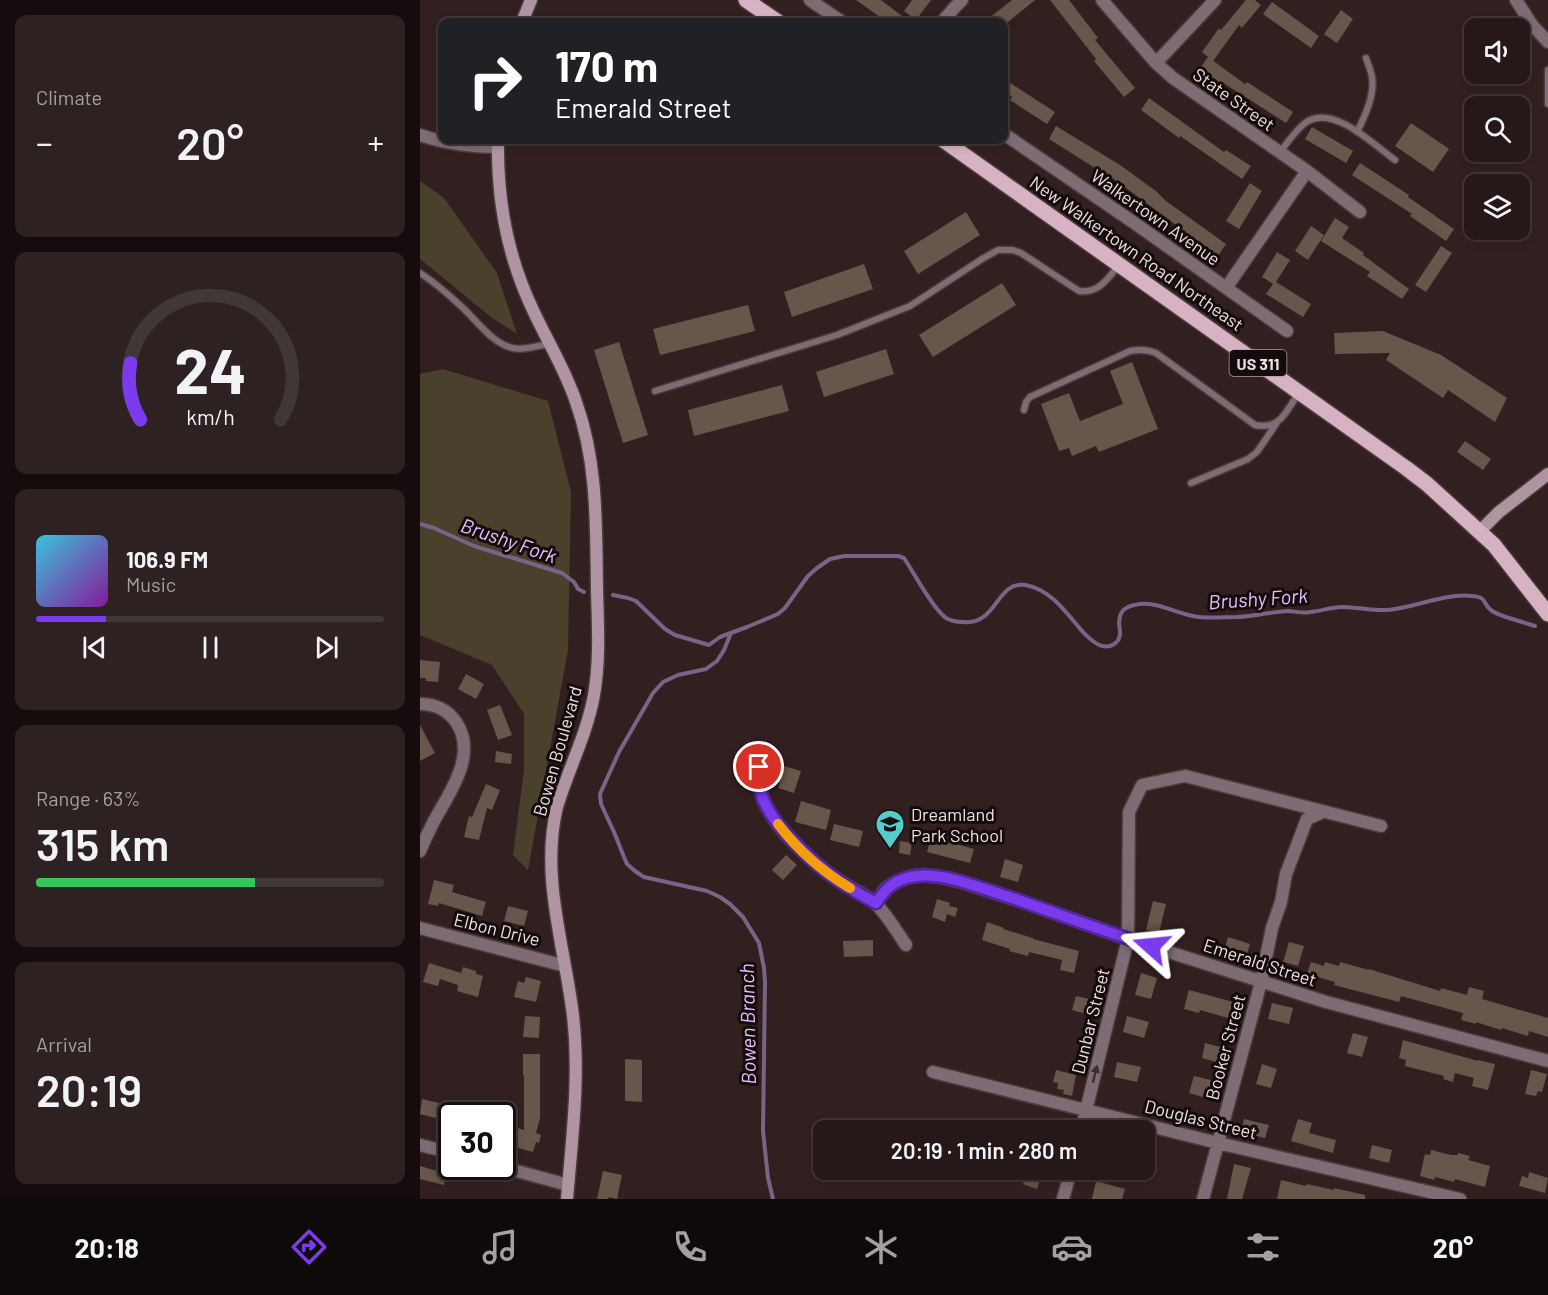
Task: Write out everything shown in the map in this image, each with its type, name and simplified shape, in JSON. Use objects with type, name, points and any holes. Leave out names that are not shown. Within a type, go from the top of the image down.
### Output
[{"type":"main road","points":[[746,0],[772,18]]},
{"type":"main road","name":"New Walkertown Road Northeast","points":[[949,144],[1427,484],[1494,545],[1548,614]]},
{"type":"street","points":[[524,18],[531,0]]},
{"type":"street","points":[[810,0],[836,18]]},
{"type":"street","points":[[945,18],[962,0]]},
{"type":"street","name":"State Street","points":[[1102,0],[1156,63],[1173,78],[1307,171],[1360,212]]},
{"type":"street","points":[[1156,63],[1215,0]]},
{"type":"street","points":[[1516,0],[1532,25],[1548,42]]},
{"type":"street","name":"Bowen Boulevard","points":[[420,135],[438,140]]},
{"type":"street","name":"Walkertown Avenue","points":[[1008,137],[1287,331]]},
{"type":"street","name":"Bowen Boulevard","points":[[457,144],[480,144]]},
{"type":"street","name":"Bowen Boulevard","points":[[498,144],[502,203],[514,262],[532,309],[576,401],[589,446],[594,486],[598,644],[594,695],[553,821],[550,853],[552,888],[573,1016],[577,1066],[567,1199]]},
{"type":"street","points":[[1226,288],[1307,171]]},
{"type":"street","points":[[1479,532],[1499,512],[1548,474]]},
{"type":"street","points":[[420,704],[439,707],[448,712],[458,725],[464,745],[462,766],[458,776],[430,827],[420,851]]},
{"type":"street","points":[[759,767],[764,801],[781,828],[822,869],[876,903],[906,945]]},
{"type":"street","name":"Dunbar Street","points":[[1084,1120],[1128,939],[1129,812],[1142,785],[1185,776],[1323,812]]},
{"type":"street","points":[[1323,812],[1381,826]]},
{"type":"street","name":"Booker Street","points":[[1203,1199],[1261,982],[1286,874],[1307,819],[1323,812]]},
{"type":"street","name":"Emerald Street","points":[[876,903],[885,889],[898,881],[924,875],[940,877],[965,883],[1261,982],[1378,1017],[1548,1061]]},
{"type":"street","name":"Elbon Drive","points":[[420,928],[565,966]]},
{"type":"street","name":"Douglas Street","points":[[933,1072],[1218,1143],[1460,1199]]},
{"type":"street","points":[[420,1144],[438,1149]]},
{"type":"street","points":[[516,1171],[568,1185]]},
{"type":"street","points":[[1064,1199],[1069,1180]]},
{"type":"lane","points":[[1358,132],[1366,113],[1372,88],[1372,76],[1366,58]]},
{"type":"lane","points":[[1548,70],[1548,104]]},
{"type":"lane","points":[[1280,152],[1294,133],[1305,123],[1319,117],[1332,118],[1344,123],[1395,160]]},
{"type":"lane","points":[[655,391],[837,335],[874,321],[910,306],[998,250],[1013,250],[1021,253],[1080,291],[1089,292],[1098,288],[1120,265]]},
{"type":"lane","points":[[420,273],[463,308],[496,340],[505,345],[516,349],[550,344]]},
{"type":"lane","points":[[1024,410],[1030,397],[1130,351],[1140,349],[1156,353],[1255,424],[1266,427],[1277,423]]},
{"type":"lane","points":[[1191,483],[1248,459],[1257,452],[1299,392]]},
{"type":"shaded area","points":[[420,181],[444,198],[497,273],[517,334],[491,317],[420,259]]},
{"type":"shaded area","points":[[443,369],[548,401],[571,492],[568,650],[528,870],[513,855],[524,770],[524,714],[492,665],[420,635],[420,374]]},
{"type":"building","points":[[856,0],[881,0],[902,16],[900,18],[881,18]]},
{"type":"building","points":[[912,0],[931,0],[918,18],[913,18],[904,11]]},
{"type":"building","points":[[1012,0],[1035,0],[1008,22],[1008,18],[989,18]]},
{"type":"building","points":[[1050,0],[1069,0],[1098,38],[1095,40],[1135,88],[1124,97],[1094,61],[1096,59]]},
{"type":"building","points":[[1246,0],[1255,0],[1261,5],[1242,28],[1239,25],[1213,61],[1202,52],[1219,28],[1221,30]]},
{"type":"building","points":[[1272,2],[1319,36],[1311,48],[1263,14]]},
{"type":"building","points":[[1341,10],[1353,19],[1337,43],[1324,34]]},
{"type":"building","points":[[1208,57],[1245,84],[1247,82],[1293,112],[1286,123],[1225,84],[1224,86],[1200,68]]},
{"type":"building","points":[[1008,82],[1055,112],[1047,124],[1010,100],[1012,97],[1008,94]]},
{"type":"building","points":[[1149,98],[1224,152],[1226,150],[1251,166],[1242,179],[1141,110]]},
{"type":"building","points":[[1411,123],[1449,149],[1433,172],[1395,146]]},
{"type":"building","points":[[1056,126],[1120,165],[1226,244],[1218,256],[1099,168],[1098,170],[1049,139]]},
{"type":"building","points":[[1312,127],[1353,151],[1346,163],[1305,139]]},
{"type":"building","points":[[1360,163],[1409,195],[1408,197],[1454,229],[1446,241],[1410,216],[1412,214],[1352,175]]},
{"type":"building","points":[[1250,183],[1262,191],[1239,229],[1226,221]]},
{"type":"building","points":[[966,212],[980,235],[918,274],[904,251]]},
{"type":"building","points":[[1335,218],[1349,227],[1342,238],[1409,289],[1402,299],[1367,276],[1370,272],[1321,241]]},
{"type":"building","points":[[1311,226],[1324,235],[1308,260],[1295,251]]},
{"type":"building","points":[[1441,246],[1452,253],[1426,292],[1415,285]]},
{"type":"building","points":[[1277,252],[1290,260],[1276,282],[1311,304],[1303,317],[1266,294],[1273,284],[1262,277]]},
{"type":"building","points":[[864,264],[873,289],[792,317],[784,292]]},
{"type":"building","points":[[1002,283],[1016,305],[933,357],[919,335]]},
{"type":"building","points":[[748,305],[755,331],[660,355],[653,329]]},
{"type":"building","points":[[1383,331],[1441,355],[1507,398],[1495,422],[1448,390],[1443,398],[1386,360],[1390,353],[1335,354],[1334,333]]},
{"type":"building","points":[[619,342],[648,435],[623,443],[594,350]]},
{"type":"building","points":[[886,349],[894,374],[824,397],[816,372]]},
{"type":"building","points":[[1132,362],[1158,429],[1099,452],[1096,446],[1072,456],[1069,448],[1059,451],[1041,404],[1069,393],[1080,421],[1123,404],[1110,371]]},
{"type":"building","points":[[782,385],[789,411],[694,436],[688,410]]},
{"type":"building","points":[[1465,441],[1491,459],[1483,470],[1457,452]]},
{"type":"building","points":[[420,660],[440,662],[438,682],[420,678]]},
{"type":"building","points":[[466,674],[484,684],[476,699],[458,689]]},
{"type":"building","points":[[500,705],[512,735],[498,740],[487,710]]},
{"type":"building","points":[[420,725],[435,753],[420,761]]},
{"type":"building","points":[[496,751],[512,754],[511,764],[495,762]]},
{"type":"building","points":[[784,766],[801,771],[794,793],[778,788]]},
{"type":"building","points":[[486,784],[500,790],[492,810],[487,808],[479,840],[464,837],[469,816],[472,817]]},
{"type":"building","points":[[801,801],[831,810],[826,830],[795,822]]},
{"type":"building","points":[[834,824],[863,831],[859,847],[830,840]]},
{"type":"building","points":[[932,834],[949,838],[949,842],[974,849],[970,863],[927,852]]},
{"type":"building","points":[[900,841],[912,843],[910,855],[899,853]]},
{"type":"building","points":[[786,855],[797,865],[783,880],[772,870]]},
{"type":"building","points":[[1005,859],[1023,865],[1018,882],[1000,877]]},
{"type":"building","points":[[434,880],[454,885],[452,892],[486,902],[482,916],[439,903],[438,906],[428,904]]},
{"type":"building","points":[[937,899],[958,908],[955,917],[947,914],[945,922],[932,917]]},
{"type":"building","points":[[1153,901],[1166,904],[1159,933],[1146,930]]},
{"type":"building","points":[[508,906],[528,911],[524,926],[504,921]]},
{"type":"building","points":[[987,922],[1033,939],[1079,951],[1074,973],[1060,970],[1062,960],[1029,952],[1028,956],[982,940]]},
{"type":"building","points":[[1228,937],[1250,944],[1245,961],[1223,954]]},
{"type":"building","points":[[873,940],[873,956],[844,957],[843,941]]},
{"type":"building","points":[[1289,942],[1304,946],[1298,966],[1283,962]]},
{"type":"building","points":[[1311,962],[1324,966],[1325,962],[1339,966],[1340,962],[1440,991],[1441,988],[1467,995],[1469,987],[1484,991],[1482,999],[1548,1018],[1548,1037],[1529,1031],[1528,1036],[1461,1020],[1463,1013],[1401,996],[1399,1002],[1334,985],[1335,982],[1307,974]]},
{"type":"building","points":[[429,963],[461,973],[463,967],[476,971],[476,974],[483,976],[478,997],[457,991],[458,985],[440,979],[438,986],[423,982]]},
{"type":"building","points":[[1141,973],[1157,978],[1151,999],[1135,995]]},
{"type":"building","points":[[526,977],[541,981],[536,1002],[514,997],[518,981],[524,983]]},
{"type":"building","points":[[1189,990],[1233,1002],[1228,1018],[1200,1010],[1199,1013],[1184,1009]]},
{"type":"building","points":[[1076,996],[1094,1000],[1090,1015],[1072,1010]]},
{"type":"building","points":[[1272,1003],[1293,1008],[1289,1024],[1268,1019]]},
{"type":"building","points":[[525,1016],[540,1017],[539,1038],[523,1037]]},
{"type":"building","points":[[1127,1016],[1149,1022],[1144,1038],[1123,1032]]},
{"type":"building","points":[[1353,1033],[1368,1037],[1362,1057],[1347,1053]]},
{"type":"building","points":[[1403,1040],[1495,1064],[1488,1090],[1472,1086],[1474,1078],[1455,1073],[1453,1082],[1443,1079],[1444,1076],[1405,1066],[1406,1060],[1399,1058]]},
{"type":"building","points":[[1205,1043],[1224,1048],[1220,1063],[1202,1058]]},
{"type":"building","points":[[523,1054],[540,1054],[540,1118],[536,1133],[541,1135],[533,1152],[516,1148],[516,1128],[524,1130]]},
{"type":"building","points":[[625,1059],[642,1060],[642,1102],[625,1101]]},
{"type":"building","points":[[1117,1062],[1141,1067],[1137,1082],[1114,1077]]},
{"type":"building","points":[[1262,1064],[1277,1069],[1271,1088],[1256,1084]]},
{"type":"building","points":[[1056,1070],[1076,1075],[1072,1096],[1063,1094],[1064,1090],[1057,1089],[1058,1083],[1053,1082]]},
{"type":"building","points":[[1531,1070],[1547,1074],[1542,1092],[1538,1091],[1536,1096],[1525,1094]]},
{"type":"building","points":[[1194,1076],[1215,1081],[1210,1099],[1189,1093]]},
{"type":"building","points":[[422,1099],[438,1103],[438,1118],[420,1114]]},
{"type":"building","points":[[1244,1119],[1269,1125],[1265,1138],[1241,1132]]},
{"type":"building","points":[[1298,1119],[1312,1123],[1309,1133],[1336,1140],[1333,1153],[1291,1141]]},
{"type":"building","points":[[1372,1145],[1392,1150],[1389,1163],[1369,1158]]},
{"type":"building","points":[[1431,1150],[1451,1155],[1458,1155],[1458,1153],[1470,1156],[1468,1160],[1490,1166],[1485,1187],[1455,1179],[1454,1182],[1420,1176],[1425,1154],[1430,1155]]},
{"type":"building","points":[[1234,1164],[1251,1168],[1242,1199],[1227,1199]]},
{"type":"building","points":[[420,1166],[438,1171],[438,1180],[445,1180],[444,1185],[420,1179]]},
{"type":"building","points":[[603,1171],[622,1175],[617,1199],[609,1197],[608,1199],[597,1199]]},
{"type":"building","points":[[1529,1172],[1548,1178],[1545,1193],[1519,1186],[1522,1176],[1528,1178]]},
{"type":"building","points":[[1024,1180],[1040,1180],[1037,1189],[1023,1184]]},
{"type":"building","points":[[1281,1180],[1365,1195],[1365,1199],[1277,1199]]},
{"type":"building","points":[[1096,1181],[1125,1189],[1122,1199],[1092,1199]]},
{"type":"waterway","name":"Brushy Fork","points":[[420,524],[474,546],[562,573],[584,592]]},
{"type":"waterway","name":"Brushy Fork","points":[[613,595],[636,601],[665,629],[675,635],[709,645],[720,637],[778,614],[808,576],[830,559],[844,556],[898,556],[904,558],[941,613],[952,621],[974,621],[983,617],[1008,590],[1015,586],[1025,585],[1050,596],[1088,637],[1102,646],[1109,646],[1117,641],[1120,635],[1119,620],[1122,612],[1128,607],[1140,604],[1153,605],[1193,616],[1216,618],[1288,611],[1307,613],[1338,607],[1387,610],[1450,597],[1472,596],[1483,599],[1496,613],[1535,626]]},
{"type":"waterway","name":"Bowen Branch","points":[[731,633],[717,661],[706,669],[678,675],[663,682],[653,693],[619,752],[600,794],[601,804],[627,864],[644,877],[707,891],[720,897],[743,917],[759,943],[765,982],[763,1131],[768,1178],[773,1199]]},
{"type":"slow traffic","points":[[778,824],[822,869],[850,888]]},
{"type":"place","name":"Dreamland Park School","points":[[890,850]]},
{"type":"route","points":[[759,767],[764,801],[781,828],[822,869],[876,903],[885,889],[898,881],[924,875],[940,877],[965,883],[1151,946]]}]
